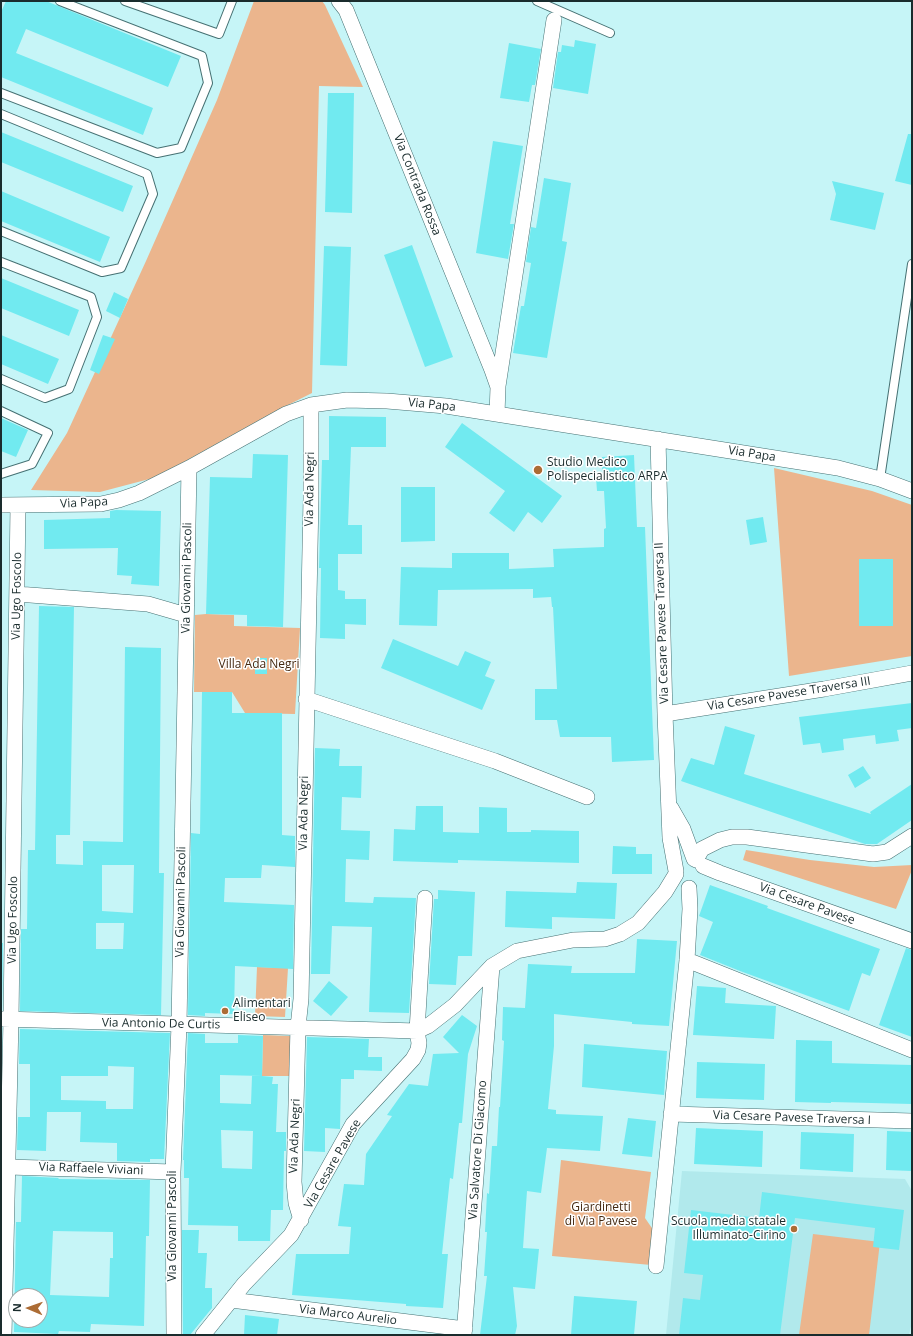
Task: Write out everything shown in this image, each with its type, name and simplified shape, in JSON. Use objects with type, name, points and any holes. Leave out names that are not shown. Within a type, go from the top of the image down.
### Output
[{"type":"street","name":"Via Contrada Rossa","points":[[339,1],[346,10],[498,387]]},
{"type":"street","name":"Via Contrada Rossa","points":[[496,414],[498,387],[554,20]]},
{"type":"street","points":[[492,370],[488,385],[488,394],[496,414]]},
{"type":"street","name":"Via Papa","points":[[1,505],[101,504],[119,500],[139,493],[189,468],[286,414],[311,405],[347,400],[387,401],[446,406],[658,439],[838,468],[880,479],[912,491]]},
{"type":"street","name":"Via Ada Negri","points":[[301,1220],[296,1203],[294,1182],[298,1027],[301,999],[311,498],[311,405]]},
{"type":"street","name":"Via Cesare Pavese Traversa II","points":[[658,439],[665,714],[670,806],[670,838],[676,872]]},
{"type":"street","name":"Via Giovanni Pascoli","points":[[174,1335],[173,1172],[179,1024],[189,468]]},
{"type":"street","name":"Via Ugo Foscolo","points":[[4,1335],[6,1019],[18,505]]},
{"type":"street","points":[[17,594],[148,604],[186,615]]},
{"type":"street","name":"Via Cesare Pavese Traversa III","points":[[665,714],[824,689],[912,673]]},
{"type":"street","points":[[306,699],[495,761],[587,797]]},
{"type":"street","name":"Via Cesare Pavese Traversa II","points":[[670,806],[683,829],[698,873]]},
{"type":"street","points":[[656,1266],[690,927],[702,849],[720,840],[732,837],[747,837],[873,854],[887,852],[912,836]]},
{"type":"street","points":[[417,1031],[428,1026],[455,1005],[492,966],[506,956],[522,949],[573,940],[605,939],[620,934],[638,923],[665,892],[676,872],[677,867],[682,861],[690,859],[698,873]]},
{"type":"street","points":[[676,872],[678,882],[685,887],[698,873]]},
{"type":"street","name":"Via Cesare Pavese","points":[[698,873],[720,874],[912,941]]},
{"type":"street","name":"Via Cesare Pavese","points":[[203,1335],[244,1284],[291,1235],[301,1220],[353,1124],[413,1059],[418,1050],[419,1043],[417,1031],[425,898]]},
{"type":"street","points":[[687,960],[912,1050]]},
{"type":"street","name":"Via Salvatore Di Giacomo","points":[[464,1332],[492,966]]},
{"type":"street","name":"Via Antonio De Curtis","points":[[6,1019],[417,1031]]},
{"type":"street","name":"Via Cesare Pavese Traversa I","points":[[671,1114],[912,1121]]},
{"type":"street","name":"Via Raffaele Viviani","points":[[4,1166],[173,1172]]},
{"type":"street","name":"Via Marco Aurelio","points":[[231,1300],[464,1332]]},
{"type":"lane","points":[[1,93],[158,153],[182,148],[208,83],[202,56],[60,1]]},
{"type":"lane","points":[[126,1],[219,34],[232,1]]},
{"type":"lane","points":[[536,1],[610,33]]},
{"type":"lane","points":[[1,114],[147,174],[153,194],[121,268],[102,272],[1,231]]},
{"type":"lane","points":[[1,262],[91,297],[97,317],[70,389],[45,398],[1,379]]},
{"type":"lane","points":[[880,479],[912,264]]},
{"type":"lane","points":[[1,411],[48,433],[32,464],[1,474]]},
{"type":"shaded area","name":"Scuola media statale Illuminato-Cirino","points":[[682,1171],[905,1179],[912,1191],[912,1322],[909,1335],[666,1335]]},
{"type":"green space","points":[[254,1],[322,1],[363,87],[319,86],[312,393],[276,411],[157,477],[100,492],[31,490],[67,433],[146,261],[217,100]]},
{"type":"green space","points":[[774,468],[872,491],[912,505],[912,656],[789,676]]},
{"type":"green space","name":"Villa Ada Negri","points":[[195,615],[234,615],[234,626],[300,628],[295,714],[245,713],[232,692],[194,692]]},
{"type":"green space","points":[[746,850],[810,860],[874,867],[912,865],[912,870],[896,909],[743,860]]},
{"type":"green space","points":[[257,967],[288,968],[285,1017],[255,1016]]},
{"type":"green space","points":[[263,1035],[290,1036],[290,1076],[262,1076]]},
{"type":"green space","name":"Giardinetti di Via Pavese","points":[[561,1160],[651,1172],[645,1218],[654,1231],[651,1265],[552,1256]]},
{"type":"green space","points":[[813,1234],[880,1242],[869,1335],[799,1335]]},
{"type":"building","points":[[6,1],[46,1],[181,56],[168,87],[26,29],[16,53],[153,108],[143,135],[1,77],[1,12]]},
{"type":"building","points":[[575,40],[596,44],[588,94],[553,88],[558,52],[561,52],[562,45],[574,47]]},
{"type":"building","points":[[509,43],[541,49],[535,85],[532,85],[529,102],[500,98]]},
{"type":"building","points":[[328,93],[354,93],[352,213],[325,212]]},
{"type":"building","points":[[1,132],[133,186],[123,212],[1,162]]},
{"type":"building","points":[[908,134],[912,134],[912,185],[895,181]]},
{"type":"building","points":[[493,141],[523,146],[510,224],[514,224],[508,259],[476,253]]},
{"type":"building","points":[[544,178],[571,183],[562,241],[567,242],[547,358],[513,353],[521,306],[524,306],[531,263],[526,262],[531,227],[536,228]]},
{"type":"building","points":[[832,181],[884,193],[875,230],[830,220],[836,194]]},
{"type":"building","points":[[1,191],[110,237],[100,262],[1,221]]},
{"type":"building","points":[[412,245],[453,357],[425,367],[384,255]]},
{"type":"building","points":[[324,246],[351,247],[347,366],[320,365]]},
{"type":"building","points":[[1,278],[79,310],[69,336],[1,308]]},
{"type":"building","points":[[114,292],[128,299],[120,318],[106,311]]},
{"type":"building","points":[[1,335],[59,359],[48,384],[1,364]]},
{"type":"building","points":[[103,335],[115,339],[99,374],[90,370]]},
{"type":"building","points":[[329,416],[386,417],[386,447],[351,447],[348,525],[362,525],[362,554],[338,554],[338,590],[345,591],[345,599],[366,599],[366,625],[345,624],[345,639],[320,638],[321,568],[319,568],[322,460],[329,460]]},
{"type":"building","points":[[1,418],[28,430],[16,457],[1,451]]},
{"type":"building","points":[[462,423],[562,496],[542,523],[528,512],[514,532],[489,513],[505,491],[445,447]]},
{"type":"building","points":[[253,454],[288,455],[283,627],[247,626],[247,615],[206,614],[210,477],[252,478]]},
{"type":"building","points":[[634,455],[637,527],[645,527],[654,760],[612,762],[611,737],[560,737],[557,720],[535,720],[535,689],[557,689],[553,607],[551,597],[533,598],[533,589],[438,590],[437,626],[399,625],[401,567],[452,568],[452,553],[509,553],[509,569],[554,567],[553,549],[604,547],[604,529],[606,528],[604,491],[597,491],[596,477],[602,477],[602,457]]},
{"type":"building","points":[[401,487],[435,487],[435,541],[401,542]]},
{"type":"building","points":[[110,511],[161,511],[159,586],[131,584],[132,576],[117,575],[118,548],[44,549],[44,520],[110,518]]},
{"type":"building","points":[[763,517],[767,542],[750,545],[746,520]]},
{"type":"building","points":[[859,559],[893,559],[893,626],[859,626]]},
{"type":"building","points":[[39,606],[74,607],[70,835],[56,835],[56,864],[83,865],[83,841],[123,842],[125,647],[161,648],[159,873],[164,873],[161,1015],[20,1011],[21,929],[27,929],[28,850],[35,850]],"holes":[[[102,865],[134,865],[133,913],[102,911]],[[96,923],[124,923],[123,949],[96,949]]]},
{"type":"building","points":[[393,639],[458,666],[465,651],[491,662],[485,676],[495,680],[482,710],[381,668]]},
{"type":"building","points":[[255,658],[267,658],[267,674],[255,674]]},
{"type":"building","points":[[202,692],[232,692],[232,713],[282,713],[282,835],[295,836],[295,867],[262,865],[261,878],[225,878],[224,902],[294,905],[293,969],[235,966],[234,1014],[205,1013],[205,1016],[188,1015],[191,833],[200,834]]},
{"type":"building","points":[[912,703],[912,728],[897,730],[899,741],[876,744],[875,735],[843,739],[844,750],[822,753],[820,743],[803,745],[799,717]]},
{"type":"building","points":[[725,726],[755,735],[744,774],[871,814],[870,812],[912,784],[912,820],[877,844],[865,844],[681,781],[691,758],[714,765]]},
{"type":"building","points":[[315,748],[340,749],[339,766],[362,766],[361,798],[342,797],[341,830],[370,831],[369,860],[346,859],[345,902],[373,903],[374,897],[416,898],[409,1013],[369,1012],[372,927],[332,926],[330,974],[311,974]]},
{"type":"building","points":[[863,766],[871,778],[855,788],[848,775]]},
{"type":"building","points":[[416,806],[443,806],[443,832],[479,833],[479,807],[507,808],[507,832],[531,832],[531,830],[579,831],[579,863],[458,860],[458,863],[393,861],[394,829],[415,830]]},
{"type":"building","points":[[613,846],[636,847],[636,854],[652,854],[652,874],[612,874]]},
{"type":"building","points":[[577,882],[617,883],[615,919],[552,917],[552,929],[505,927],[506,891],[576,893]]},
{"type":"building","points":[[710,885],[768,906],[767,908],[880,949],[870,976],[862,973],[849,1011],[700,955],[713,922],[699,916]]},
{"type":"building","points":[[438,890],[475,892],[472,956],[458,956],[456,985],[429,984],[434,899],[438,899]]},
{"type":"building","points":[[637,939],[677,941],[669,1026],[632,1024],[632,1022],[554,1014],[554,1046],[548,1109],[556,1110],[556,1114],[603,1116],[600,1151],[547,1148],[541,1193],[527,1191],[523,1248],[539,1249],[535,1289],[513,1287],[517,1326],[515,1335],[480,1335],[487,1276],[484,1276],[487,1232],[485,1232],[487,1193],[489,1194],[492,1146],[497,1146],[500,1107],[504,1041],[502,1040],[503,1007],[525,1008],[528,964],[572,966],[571,973],[635,973]]},
{"type":"building","points":[[1,943],[3,943],[2,1010],[1,1010]]},
{"type":"building","points":[[906,948],[912,950],[912,1037],[879,1025]]},
{"type":"building","points":[[329,981],[348,997],[331,1016],[313,1001]]},
{"type":"building","points":[[697,986],[726,988],[725,1003],[776,1006],[774,1039],[693,1035]]},
{"type":"building","points":[[462,1015],[477,1026],[468,1054],[462,1123],[459,1123],[453,1179],[450,1178],[442,1254],[448,1254],[443,1308],[292,1295],[296,1254],[349,1254],[351,1227],[338,1226],[344,1184],[364,1185],[366,1154],[392,1116],[387,1115],[409,1084],[428,1086],[433,1054],[459,1053],[443,1037]]},
{"type":"building","points":[[20,1029],[170,1033],[164,1159],[150,1159],[150,1162],[117,1161],[117,1143],[80,1142],[81,1112],[47,1112],[46,1151],[17,1150],[18,1117],[30,1117],[30,1064],[19,1064]],"holes":[[[108,1066],[134,1067],[133,1109],[106,1109],[106,1101],[61,1100],[61,1076],[108,1076]]]},
{"type":"building","points":[[188,1033],[205,1034],[205,1043],[238,1043],[238,1035],[263,1036],[262,1076],[273,1077],[272,1084],[278,1084],[276,1132],[286,1132],[286,1151],[284,1151],[283,1210],[271,1210],[270,1241],[238,1241],[238,1226],[188,1225],[189,1178],[184,1178],[183,1160]],"holes":[[[220,1075],[262,1076],[252,1076],[251,1104],[220,1103]],[[221,1130],[253,1131],[252,1169],[222,1168]]]},
{"type":"building","points":[[307,1037],[369,1039],[368,1057],[382,1057],[382,1071],[354,1070],[354,1079],[341,1079],[340,1129],[325,1128],[325,1152],[304,1151]]},
{"type":"building","points":[[796,1040],[832,1041],[832,1063],[912,1065],[912,1104],[795,1102]]},
{"type":"building","points":[[584,1044],[667,1051],[664,1095],[582,1087]]},
{"type":"building","points":[[697,1062],[765,1064],[764,1100],[696,1098]]},
{"type":"building","points":[[628,1118],[656,1121],[652,1157],[622,1154]]},
{"type":"building","points":[[696,1128],[763,1131],[762,1167],[694,1164]]},
{"type":"building","points":[[887,1131],[912,1132],[912,1171],[886,1170]]},
{"type":"building","points":[[801,1132],[854,1134],[853,1172],[800,1169]]},
{"type":"building","points":[[22,1176],[59,1178],[58,1179],[150,1180],[149,1236],[146,1236],[144,1326],[91,1324],[90,1332],[59,1331],[58,1334],[14,1332],[14,1328],[48,1328],[48,1288],[15,1288],[16,1222],[21,1222]],"holes":[[[53,1231],[113,1232],[113,1258],[110,1258],[109,1297],[50,1295]]]},
{"type":"building","points":[[762,1192],[904,1210],[899,1250],[873,1247],[875,1228],[795,1218],[780,1335],[679,1335],[683,1298],[700,1300],[703,1275],[684,1273],[691,1210],[759,1218]]},
{"type":"building","points":[[182,1230],[199,1230],[198,1253],[207,1253],[205,1288],[212,1288],[212,1308],[190,1335],[183,1335]]},
{"type":"building","points":[[574,1296],[637,1301],[634,1335],[571,1335]]},
{"type":"building","points":[[245,1315],[279,1319],[277,1335],[244,1335]]},
{"type":"place","name":"Studio Medico Polispecialistico ARPA","points":[[538,470]]},
{"type":"place","name":"Alimentari Eliseo","points":[[225,1011]]},
{"type":"place","name":"Scuola media statale Illuminato-Cirino","points":[[794,1229]]}]
